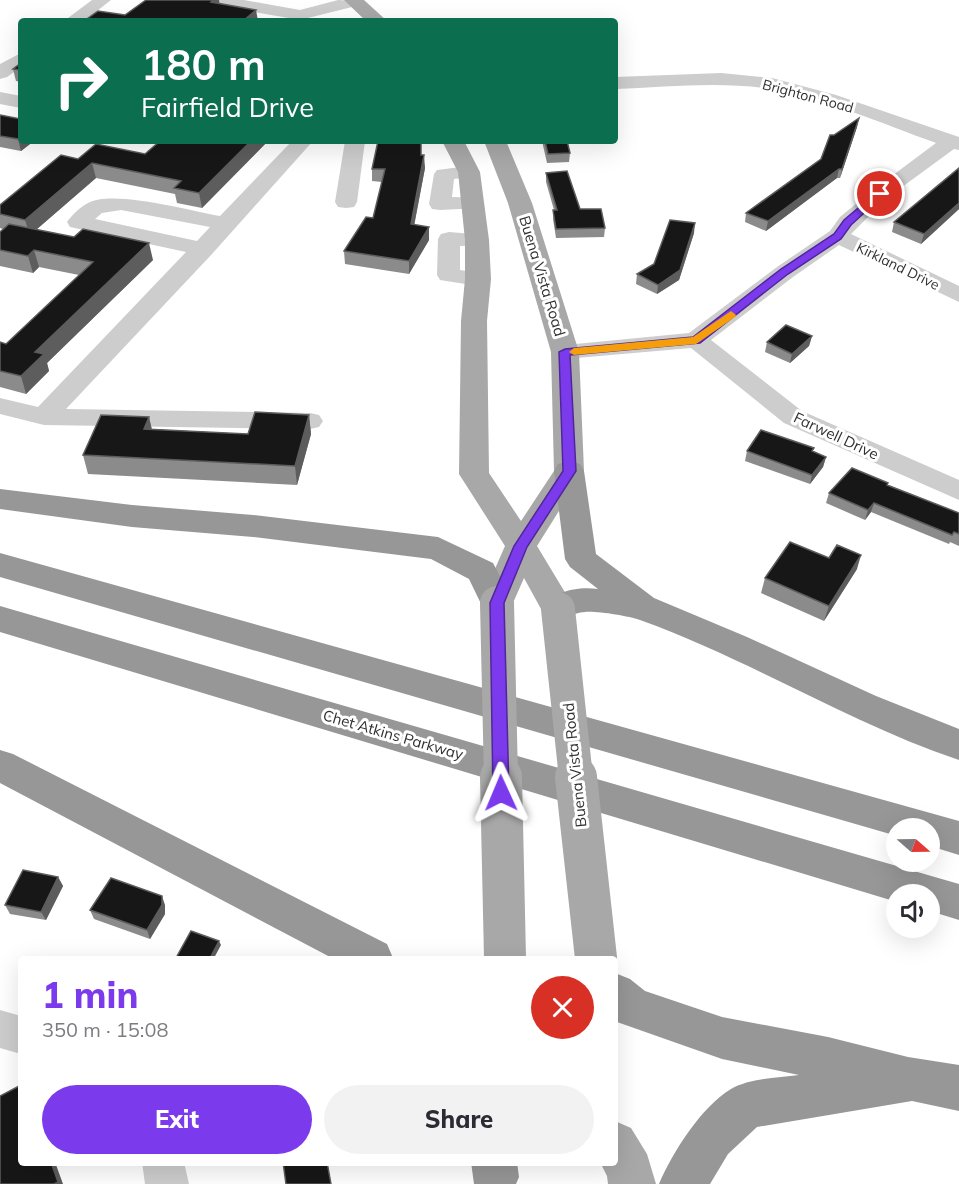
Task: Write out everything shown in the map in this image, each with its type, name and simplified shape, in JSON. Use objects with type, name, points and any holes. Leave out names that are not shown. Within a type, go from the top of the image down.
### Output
[{"type":"highway","points":[[569,471],[581,559],[642,607]]},
{"type":"highway","points":[[0,499],[132,516],[253,526],[438,548],[482,571],[497,603]]},
{"type":"highway","points":[[0,565],[891,818]]},
{"type":"highway","points":[[558,609],[582,599],[642,607],[735,646],[863,706],[959,745]]},
{"type":"highway","name":"Chet Atkins Parkway","points":[[0,620],[959,902]]},
{"type":"highway","points":[[0,765],[368,956]]},
{"type":"highway","points":[[940,832],[959,837]]},
{"type":"highway","points":[[618,995],[632,1006],[722,1038],[959,1088]]},
{"type":"highway","points":[[683,1184],[712,1138],[746,1106],[912,1079]]},
{"type":"main road","points":[[354,0],[374,18]]},
{"type":"main road","name":"Buena Vista Road","points":[[455,144],[469,172],[477,240],[478,279],[474,321],[474,474],[521,546],[558,609],[596,956]]},
{"type":"main road","name":"Buena Vista Road","points":[[496,144],[520,202],[565,352],[569,471]]},
{"type":"main road","points":[[505,956],[497,603],[521,546],[569,471]]},
{"type":"main road","points":[[618,1149],[630,1171],[632,1184]]},
{"type":"street","points":[[77,18],[103,0]]},
{"type":"street","points":[[215,0],[298,18],[354,0]]},
{"type":"street","points":[[0,73],[18,60]]},
{"type":"street","name":"Brighton Road","points":[[618,82],[722,79],[772,84],[829,99],[956,142]]},
{"type":"street","points":[[0,98],[18,101]]},
{"type":"street","points":[[565,352],[696,340],[785,272],[838,236],[848,222],[880,194],[956,142]]},
{"type":"street","points":[[44,417],[204,249],[298,144]]},
{"type":"street","points":[[346,202],[355,144]]},
{"type":"street","points":[[204,249],[78,222],[96,207],[121,204],[227,224]]},
{"type":"street","name":"Kirkland Drive","points":[[838,236],[959,295]]},
{"type":"street","name":"Farwell Drive","points":[[696,340],[793,417],[959,491]]},
{"type":"street","points":[[6,415],[310,421]]},
{"type":"street","points":[[0,1029],[18,1034]]},
{"type":"street","points":[[164,1166],[167,1184]]},
{"type":"building","points":[[146,0],[214,0],[211,2],[256,10],[247,18],[88,18],[98,11],[125,15]]},
{"type":"building","points":[[0,115],[18,118],[18,139],[0,136]]},
{"type":"building","points":[[859,118],[842,169],[768,221],[746,213],[821,159],[830,135],[834,135]]},
{"type":"building","points":[[96,144],[145,154],[157,144],[248,144],[199,193],[174,188],[181,181],[92,163],[25,220],[0,214],[0,205],[61,155],[78,159]]},
{"type":"building","points":[[377,144],[421,144],[421,155],[424,155],[411,224],[429,227],[409,261],[344,251],[366,217],[373,218],[385,169],[372,169]]},
{"type":"building","points":[[546,144],[568,144],[570,153],[548,154]]},
{"type":"building","points":[[959,168],[959,203],[924,234],[894,222]]},
{"type":"building","points":[[567,171],[580,209],[601,209],[605,228],[556,229],[553,210],[557,210],[546,173]]},
{"type":"building","points":[[670,220],[695,223],[680,270],[658,285],[637,274],[654,264]]},
{"type":"building","points":[[9,224],[74,237],[83,229],[149,243],[35,352],[44,354],[21,376],[0,371],[0,342],[6,344],[93,262],[34,250],[28,256],[0,250],[0,232]]},
{"type":"building","points":[[786,325],[812,336],[792,354],[767,342]]},
{"type":"building","points":[[255,412],[309,415],[295,466],[83,455],[101,415],[149,417],[144,429],[248,434]]},
{"type":"building","points":[[761,430],[814,448],[812,451],[826,457],[812,475],[747,451]]},
{"type":"building","points":[[852,468],[888,483],[887,485],[959,513],[959,534],[954,532],[952,535],[874,503],[868,510],[829,493]]},
{"type":"building","points":[[790,542],[829,558],[837,545],[861,555],[829,606],[765,578]]},
{"type":"building","points":[[23,870],[58,877],[41,912],[5,905]]},
{"type":"building","points":[[111,878],[162,896],[162,905],[147,930],[90,910]]},
{"type":"building","points":[[191,931],[219,941],[211,956],[177,956]]},
{"type":"building","points":[[18,1087],[18,1166],[52,1166],[58,1182],[54,1184],[0,1184],[0,1096]]},
{"type":"building","points":[[284,1166],[328,1166],[331,1184],[286,1184]]},
{"type":"slow traffic","points":[[574,352],[696,340],[731,315]]},
{"type":"route","points":[[501,793],[497,603],[521,546],[569,471],[565,352],[696,340],[785,272],[838,236],[848,222],[880,194]]}]
